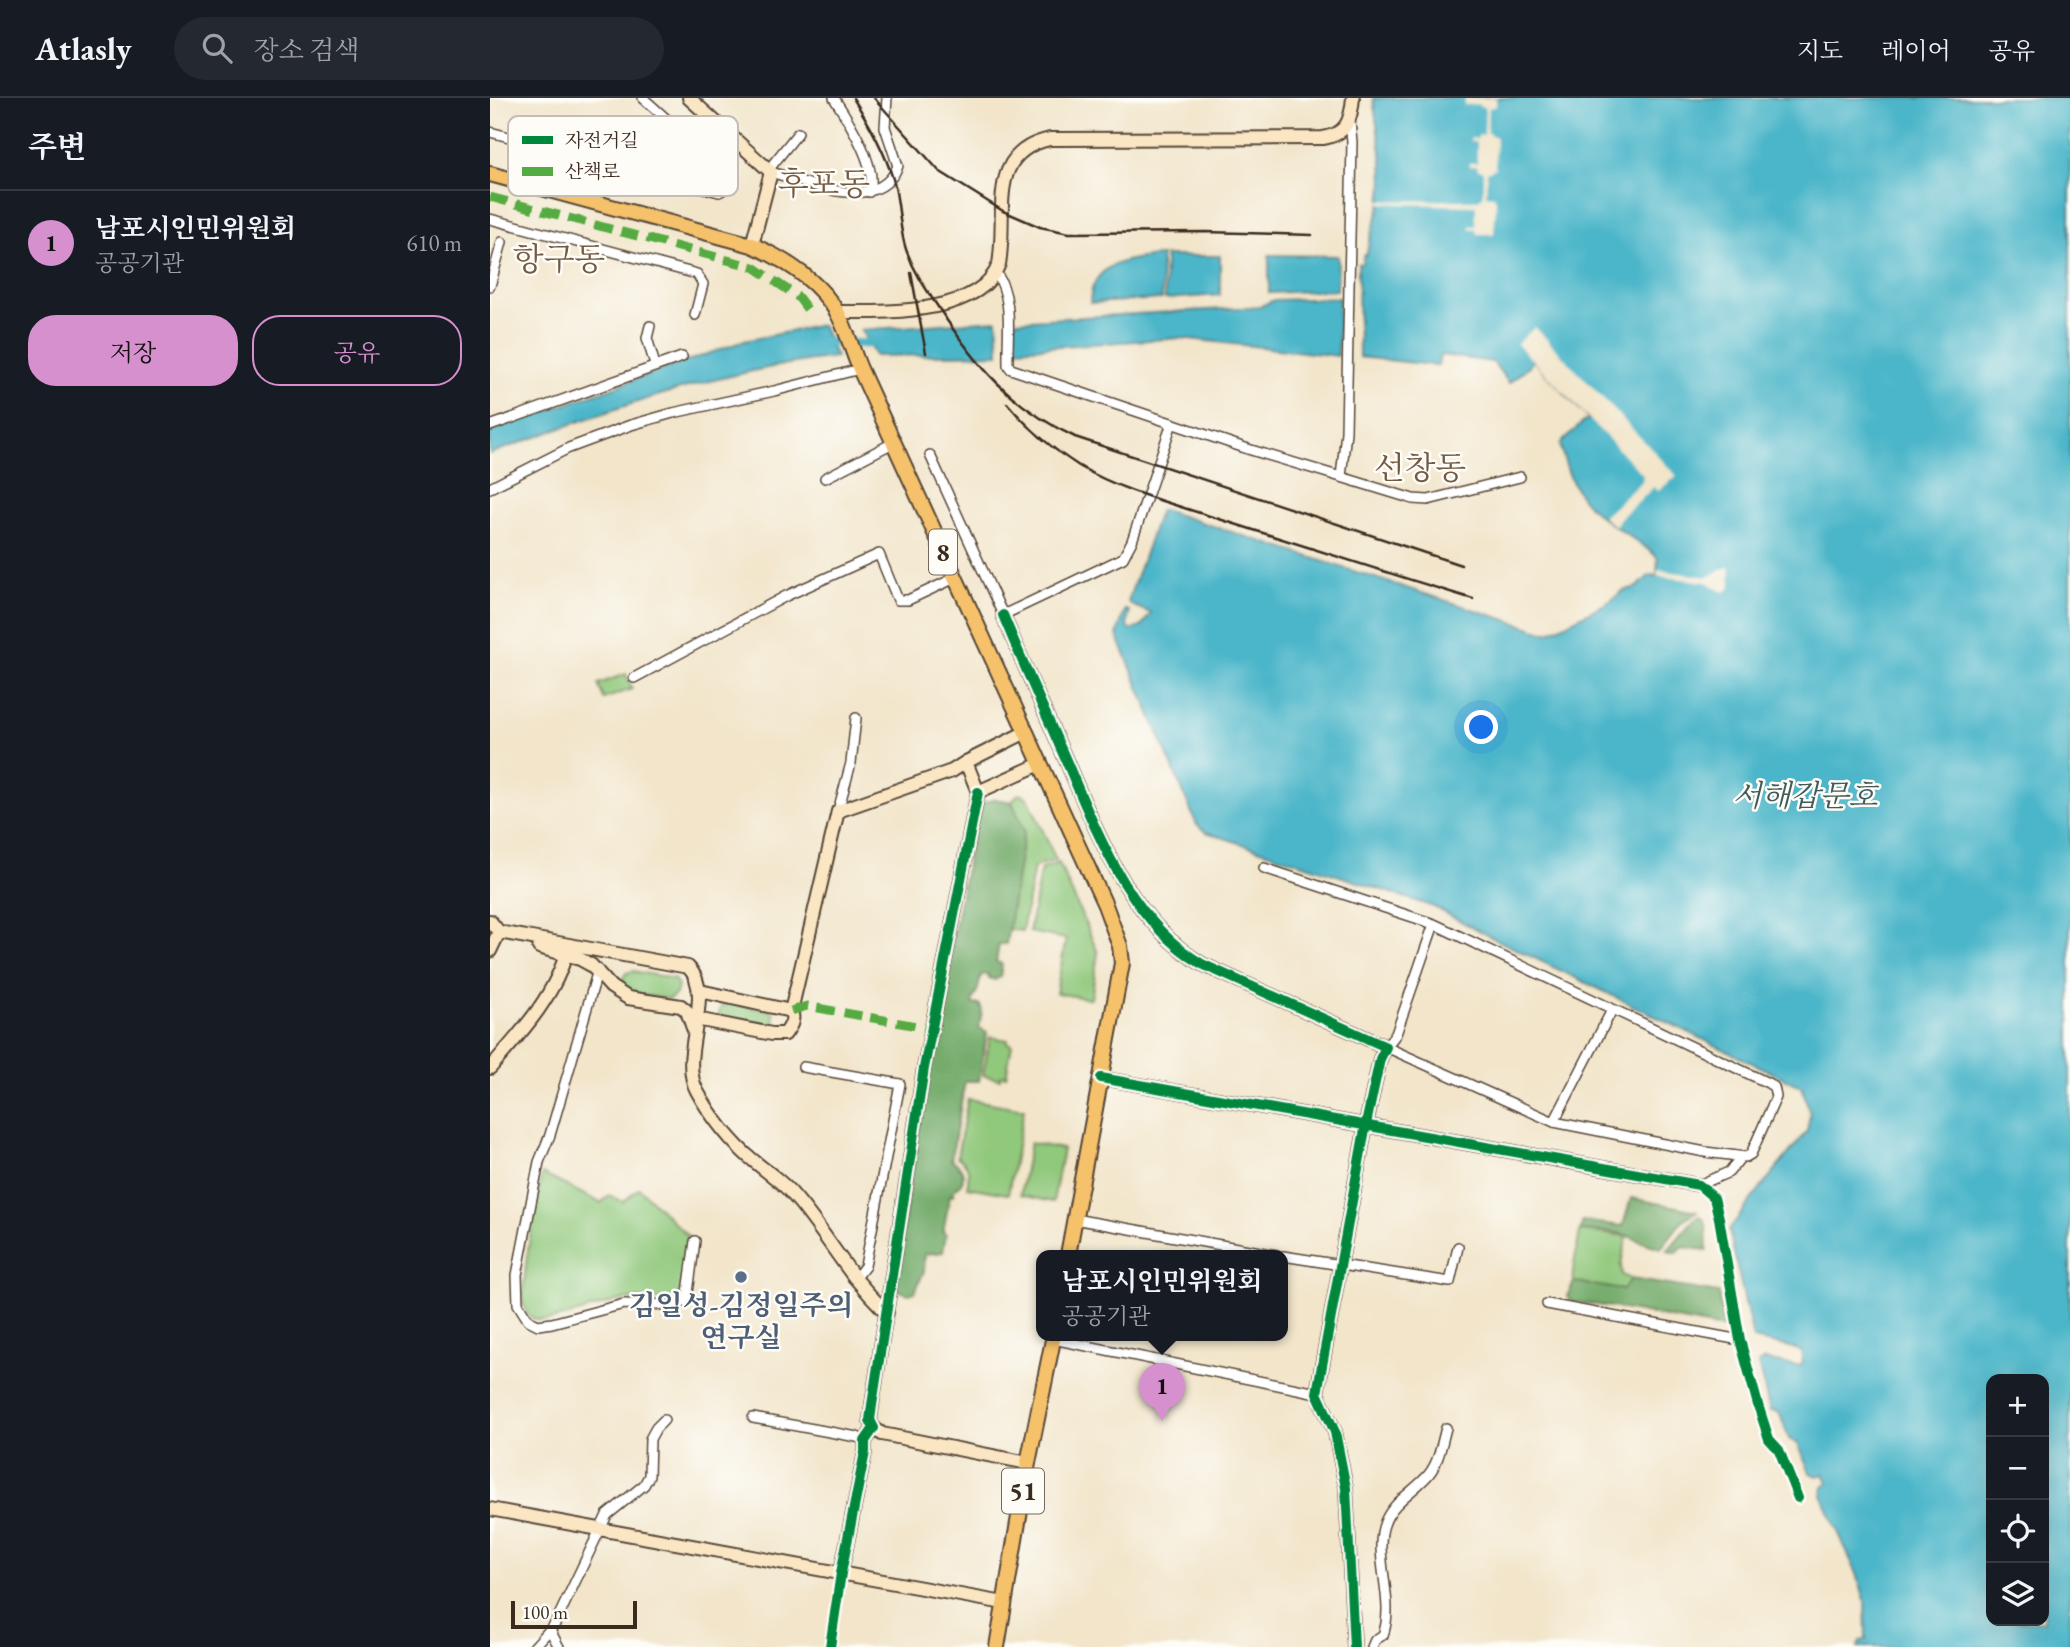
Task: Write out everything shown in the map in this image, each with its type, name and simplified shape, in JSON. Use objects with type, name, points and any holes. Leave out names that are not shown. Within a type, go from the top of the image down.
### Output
[{"type":"main road","name":"8","points":[[490,174],[508,179]]},
{"type":"main road","name":"8","points":[[571,196],[752,245],[777,256],[803,274],[822,293],[840,318],[857,362],[1040,764]]},
{"type":"main road","points":[[1040,764],[1105,905],[1120,946],[1122,963],[1069,1250]]},
{"type":"main road","name":"51","points":[[997,1647],[1028,1463],[1053,1341]]},
{"type":"street","points":[[643,98],[664,116]]},
{"type":"street","points":[[689,98],[709,116]]},
{"type":"street","points":[[834,98],[856,133],[871,173],[872,184],[869,192]]},
{"type":"street","points":[[738,142],[770,170],[843,192],[869,192],[893,178],[898,166],[885,127],[887,98]]},
{"type":"street","points":[[1341,477],[1349,355],[1350,121],[1353,98]]},
{"type":"street","points":[[840,318],[937,305],[982,289],[996,273],[1002,248],[1007,168],[1025,146],[1050,139],[1323,138],[1341,132],[1350,121]]},
{"type":"street","points":[[490,132],[508,137]]},
{"type":"street","points":[[752,245],[770,170],[798,133]]},
{"type":"street","points":[[490,219],[697,274],[703,284],[695,315]]},
{"type":"street","points":[[490,286],[502,242]]},
{"type":"street","points":[[996,273],[1007,295],[1008,365],[1017,372],[1172,424],[1413,499],[1428,500],[1520,477]]},
{"type":"street","points":[[650,326],[647,338],[654,365]]},
{"type":"street","points":[[490,426],[682,357]]},
{"type":"street","points":[[490,488],[569,448],[631,425],[673,412],[774,391],[857,362]]},
{"type":"street","points":[[1003,615],[1123,558],[1132,541],[1172,424]]},
{"type":"street","points":[[825,478],[894,443]]},
{"type":"street","points":[[930,455],[1107,853],[1128,888],[1177,947],[1202,964],[1554,1122],[1741,1157],[1751,1154],[1774,1103],[1774,1087],[1434,924],[1264,867]]},
{"type":"street","points":[[634,678],[786,596],[879,554],[898,600],[908,600],[955,578]]},
{"type":"street","points":[[695,1025],[772,1034],[785,1034],[791,1026],[791,1011],[851,763],[856,718]]},
{"type":"street","points":[[838,811],[952,771],[1026,732]]},
{"type":"street","points":[[966,762],[978,792],[924,1068],[870,1420],[874,1428],[882,1434],[1028,1463]]},
{"type":"street","points":[[978,792],[1040,764]]},
{"type":"street","points":[[490,921],[501,933],[567,950],[688,967],[697,978],[700,991],[690,1059],[691,1078],[697,1092],[740,1149],[776,1176],[797,1198],[855,1279],[887,1313]]},
{"type":"street","points":[[1354,1647],[1346,1488],[1335,1432],[1317,1393],[1380,1059],[1396,1034],[1434,924]]},
{"type":"street","points":[[490,951],[501,933]]},
{"type":"street","points":[[567,950],[597,970],[611,987],[628,998],[681,1006],[695,1025]]},
{"type":"street","points":[[490,1068],[543,1001],[567,950]]},
{"type":"street","points":[[597,970],[550,1135],[539,1162],[517,1275],[518,1304],[528,1320],[538,1325],[624,1304],[678,1305],[687,1300],[695,1241]]},
{"type":"street","points":[[700,991],[791,1011]]},
{"type":"street","points":[[1554,1122],[1612,1010]]},
{"type":"street","points":[[803,1067],[900,1084],[865,1266],[855,1279]]},
{"type":"street","points":[[1101,1078],[1699,1185],[1714,1198],[1740,1340],[1769,1439],[1779,1450],[1798,1498]]},
{"type":"street","points":[[1699,1185],[1729,1172],[1741,1157]]},
{"type":"street","points":[[1074,1219],[1249,1250]]},
{"type":"street","points":[[1288,1257],[1450,1282],[1458,1247]]},
{"type":"street","points":[[1547,1304],[1740,1340]]},
{"type":"street","points":[[1073,1341],[1317,1393]]},
{"type":"street","points":[[753,1418],[858,1437],[865,1441]]},
{"type":"street","points":[[534,1647],[555,1625],[607,1515],[644,1485],[649,1476],[650,1439],[664,1420]]},
{"type":"street","points":[[830,1647],[865,1441],[874,1428]]},
{"type":"street","points":[[1372,1647],[1375,1640],[1383,1635],[1388,1615],[1382,1548],[1384,1524],[1390,1513],[1430,1472],[1446,1428]]},
{"type":"street","points":[[490,1509],[1004,1603]]},
{"type":"street","points":[[550,1630],[559,1647]]},
{"type":"green space","points":[[626,674],[632,689],[604,699],[598,684]]},
{"type":"green space","points":[[1023,794],[1029,800],[1056,860],[1034,867],[1022,931],[1008,929],[1024,831],[1012,802],[1017,795]]},
{"type":"green space","points":[[995,799],[1012,802],[1024,831],[1006,944],[999,944],[996,962],[1002,964],[1000,977],[995,980],[989,978],[988,974],[981,975],[972,1001],[973,1004],[980,1005],[982,1011],[979,1028],[987,1032],[979,1081],[965,1081],[951,1160],[962,1170],[963,1178],[953,1195],[950,1195],[943,1232],[946,1234],[943,1252],[925,1254],[924,1271],[915,1292],[909,1294],[894,1289],[928,1070],[978,804]]},
{"type":"green space","points":[[1059,863],[1098,953],[1091,999],[1056,993],[1066,939],[1029,932],[1041,869]]},
{"type":"green space","points":[[633,971],[674,979],[678,986],[676,994],[669,999],[629,993],[624,989],[622,980],[626,973]]},
{"type":"green space","points":[[729,1003],[773,1011],[775,1022],[766,1026],[723,1018],[719,1014],[721,1006]]},
{"type":"green space","points":[[990,1037],[1008,1040],[1007,1043],[1012,1044],[1006,1076],[1001,1075],[1000,1079],[983,1075]]},
{"type":"green space","points":[[968,1099],[1024,1109],[1008,1194],[967,1187],[968,1170],[957,1157]]},
{"type":"green space","points":[[1030,1143],[1063,1149],[1053,1202],[1020,1195]]},
{"type":"green space","points":[[542,1174],[601,1203],[609,1195],[623,1202],[639,1188],[689,1237],[681,1298],[625,1300],[546,1320],[530,1316],[524,1305],[523,1292]]},
{"type":"green space","points":[[1631,1198],[1697,1211],[1683,1220],[1661,1248],[1623,1234],[1580,1231],[1583,1221],[1623,1226]]},
{"type":"green space","points":[[1701,1216],[1706,1223],[1707,1250],[1682,1247],[1677,1253],[1667,1251],[1696,1217]]},
{"type":"green space","points":[[1580,1231],[1627,1236],[1621,1264],[1622,1275],[1631,1279],[1623,1290],[1574,1282],[1573,1271]]},
{"type":"green space","points":[[1631,1279],[1719,1293],[1723,1328],[1572,1302],[1567,1296],[1574,1282],[1623,1290]]},
{"type":"water","name":"서해갑문호","points":[[1373,98],[2070,98],[2070,1647],[1858,1647],[1860,1641],[1866,1640],[1865,1600],[1857,1574],[1822,1496],[1823,1488],[1828,1483],[1824,1474],[1817,1476],[1810,1473],[1798,1444],[1789,1439],[1779,1412],[1770,1411],[1758,1364],[1764,1360],[1798,1366],[1803,1363],[1801,1351],[1753,1339],[1729,1230],[1807,1131],[1810,1114],[1802,1087],[1434,907],[1206,832],[1197,825],[1117,635],[1125,610],[1129,611],[1127,627],[1132,630],[1141,627],[1151,613],[1131,605],[1128,601],[1160,510],[1544,632],[1550,632],[1609,602],[1623,591],[1637,587],[1650,575],[1657,576],[1658,558],[1595,512],[1577,491],[1560,444],[1589,419],[1533,360],[1509,383],[1493,362],[1440,355],[1438,365],[1433,365],[1359,357],[1358,264],[1363,263],[1363,256],[1367,254],[1380,208],[1383,189]]},
{"type":"water","points":[[1269,255],[1338,256],[1337,290],[1269,293]]},
{"type":"water","points":[[1161,256],[1162,299],[1090,303],[1092,289],[1104,271],[1125,261]]},
{"type":"water","points":[[1165,256],[1220,256],[1220,295],[1165,299]]},
{"type":"water","points":[[1339,298],[1338,356],[1181,338],[1015,349],[1014,321],[1259,307],[1274,300]]},
{"type":"water","points":[[997,320],[999,354],[875,356],[861,330]]},
{"type":"water","points":[[822,325],[836,357],[747,372],[660,395],[490,454],[490,431],[744,341]]},
{"type":"pier","points":[[1465,98],[1496,98],[1496,106],[1488,108],[1487,133],[1496,137],[1495,168],[1487,172],[1486,195],[1494,196],[1496,200],[1494,234],[1477,234],[1476,229],[1469,228],[1476,226],[1476,206],[1377,203],[1476,200],[1483,196],[1483,171],[1477,169],[1477,166],[1470,166],[1470,163],[1477,163],[1477,142],[1470,141],[1471,138],[1477,139],[1484,134],[1485,108],[1477,104],[1464,105]]},
{"type":"pier","points":[[1535,327],[1677,476],[1658,491],[1654,487],[1620,518],[1615,526],[1603,517],[1642,481],[1643,475],[1517,344]]},
{"type":"pier","points":[[1730,568],[1731,586],[1722,592],[1707,582],[1657,576],[1658,570],[1708,577]]},
{"type":"waterway","points":[[816,341],[867,344]]},
{"type":"railway","points":[[853,98],[876,137],[889,168],[904,244],[917,274],[966,348],[997,383],[1032,412],[1075,437],[1461,565]]},
{"type":"railway","points":[[874,98],[939,171],[1003,211],[1040,227],[1069,233],[1206,232],[1312,235]]},
{"type":"railway","points":[[911,273],[926,353]]},
{"type":"railway","points":[[1007,403],[1059,452],[1112,483],[1473,599]]},
{"type":"marked path","points":[[490,197],[754,267],[798,297],[807,309]]},
{"type":"marked path","points":[[791,1011],[807,1006],[933,1029]]},
{"type":"cycle path","points":[[1003,615],[1103,844],[1118,873],[1154,924],[1176,946],[1202,964],[1386,1047],[1380,1059],[1366,1124],[1317,1393],[1335,1432],[1346,1488],[1354,1647]]},
{"type":"cycle path","points":[[830,1647],[865,1441],[874,1428],[870,1420],[872,1405],[924,1068],[978,792]]},
{"type":"cycle path","points":[[1101,1078],[1699,1185],[1714,1198],[1740,1340],[1758,1405],[1769,1439],[1779,1450],[1798,1498]]},
{"type":"place","name":"김일성-김정일주의 연구실","points":[[741,1277]]},
{"type":"place","name":"남포시인민위원회","points":[[1162,1421]]},
{"type":"district","name":"후포동","points":[[824,184]]},
{"type":"district","name":"항구동","points":[[559,259]]},
{"type":"district","name":"선창동","points":[[1420,468]]}]
